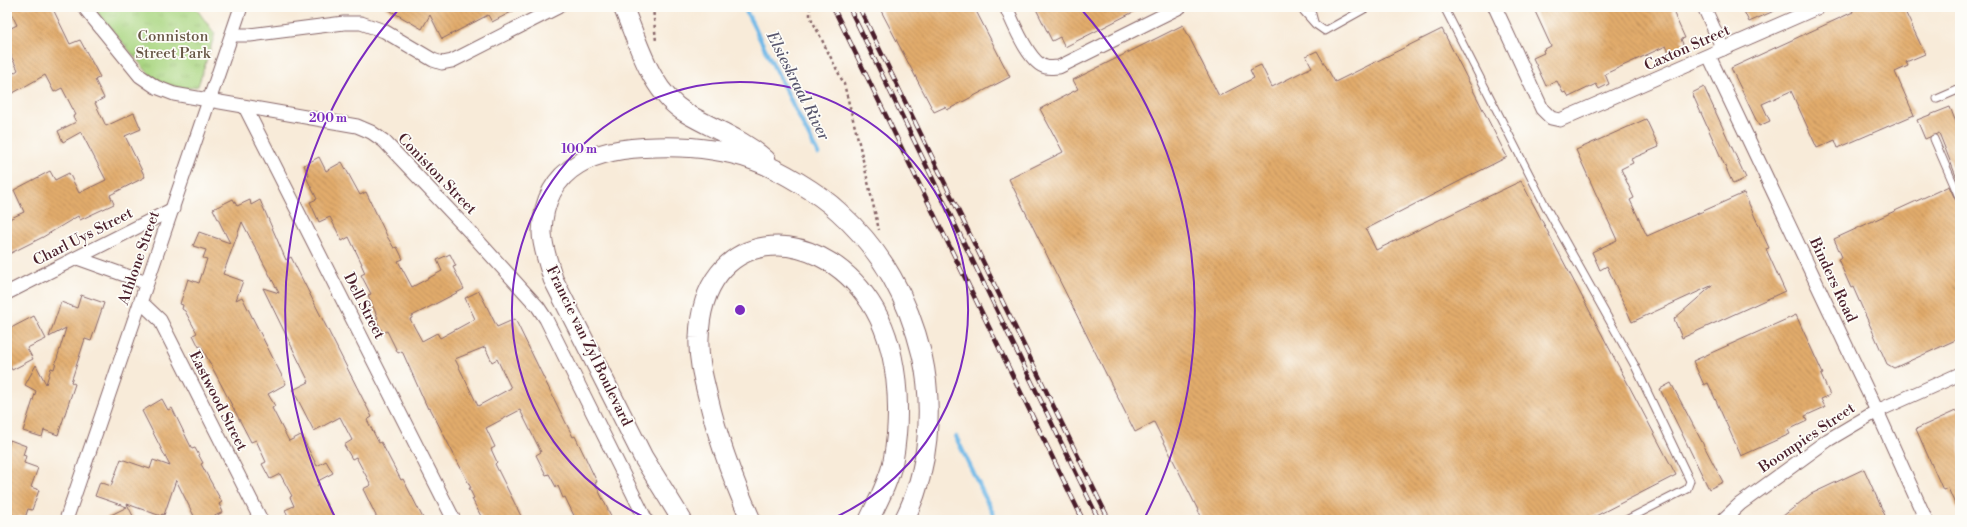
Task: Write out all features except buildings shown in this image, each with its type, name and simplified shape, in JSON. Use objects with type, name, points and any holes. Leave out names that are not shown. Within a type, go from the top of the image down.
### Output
[{"type":"main road","points":[[623,7],[655,82],[664,94],[685,113],[753,149],[779,172]]},
{"type":"main road","name":"Francie van Zyl Boulevard","points":[[682,520],[643,457],[553,279],[547,259],[542,232],[547,206],[556,185],[568,171],[585,159],[600,153],[622,149],[680,146],[716,151],[753,160],[795,180],[838,211],[874,250],[901,292],[915,328],[926,372],[928,409],[925,445],[920,476],[904,520]]},
{"type":"main road","points":[[752,520],[731,475],[714,423],[700,365],[700,321],[707,293],[713,281],[726,266],[748,251],[760,247],[781,245],[790,246],[816,254],[835,266],[852,280],[870,302],[888,344],[897,392],[897,428],[892,462],[883,491],[869,520]]},
{"type":"street","name":"Coniston Street","points":[[84,7],[140,76],[165,91],[210,101],[357,126],[371,132],[384,141],[538,307],[546,319],[646,520]]},
{"type":"street","name":"Athlone Street","points":[[66,520],[174,209],[241,7]]},
{"type":"street","points":[[232,35],[250,35],[344,23],[361,23],[384,31],[433,60],[442,63],[452,61],[558,7]]},
{"type":"street","points":[[1006,7],[1031,56],[1045,67],[1059,67],[1180,7]]},
{"type":"street","name":"Caxton Street","points":[[1495,7],[1542,110],[1551,118],[1560,120],[1819,7]]},
{"type":"street","points":[[1704,7],[1723,49]]},
{"type":"street","name":"Binders Road","points":[[1709,56],[1877,411],[1926,520]]},
{"type":"street","name":"Dell Street","points":[[245,107],[454,520]]},
{"type":"street","name":"Charl Uys Street","points":[[7,293],[174,209]]},
{"type":"street","points":[[77,258],[148,282]]},
{"type":"street","name":"Eastwood Street","points":[[141,302],[160,320],[261,520]]},
{"type":"street","name":"Boompies Street","points":[[1723,520],[1740,504],[1828,440],[1877,411],[1960,374]]},
{"type":"lane","points":[[1300,7],[1315,24],[1325,31],[1368,7]]},
{"type":"lane","points":[[1310,7],[1315,24]]},
{"type":"lane","points":[[1444,7],[1547,209],[1635,366],[1690,481],[1686,489],[1626,520]]},
{"type":"lane","points":[[1937,99],[1960,89]]},
{"type":"lane","points":[[1934,138],[1960,199]]},
{"type":"path","points":[[810,7],[810,16],[844,84],[880,230]]},
{"type":"green space","name":"Conniston Street Park","points":[[93,7],[195,7],[215,34],[198,86],[185,88],[172,86],[149,74]]},
{"type":"waterway","name":"Elsieskraal River","points":[[744,7],[818,154]]},
{"type":"waterway","name":"Elsieskraal River","points":[[956,437],[996,520]]},
{"type":"railway","points":[[833,7],[1083,520]]},
{"type":"railway","points":[[849,7],[1099,520]]},
{"type":"railway","points":[[859,7],[1109,520]]}]
